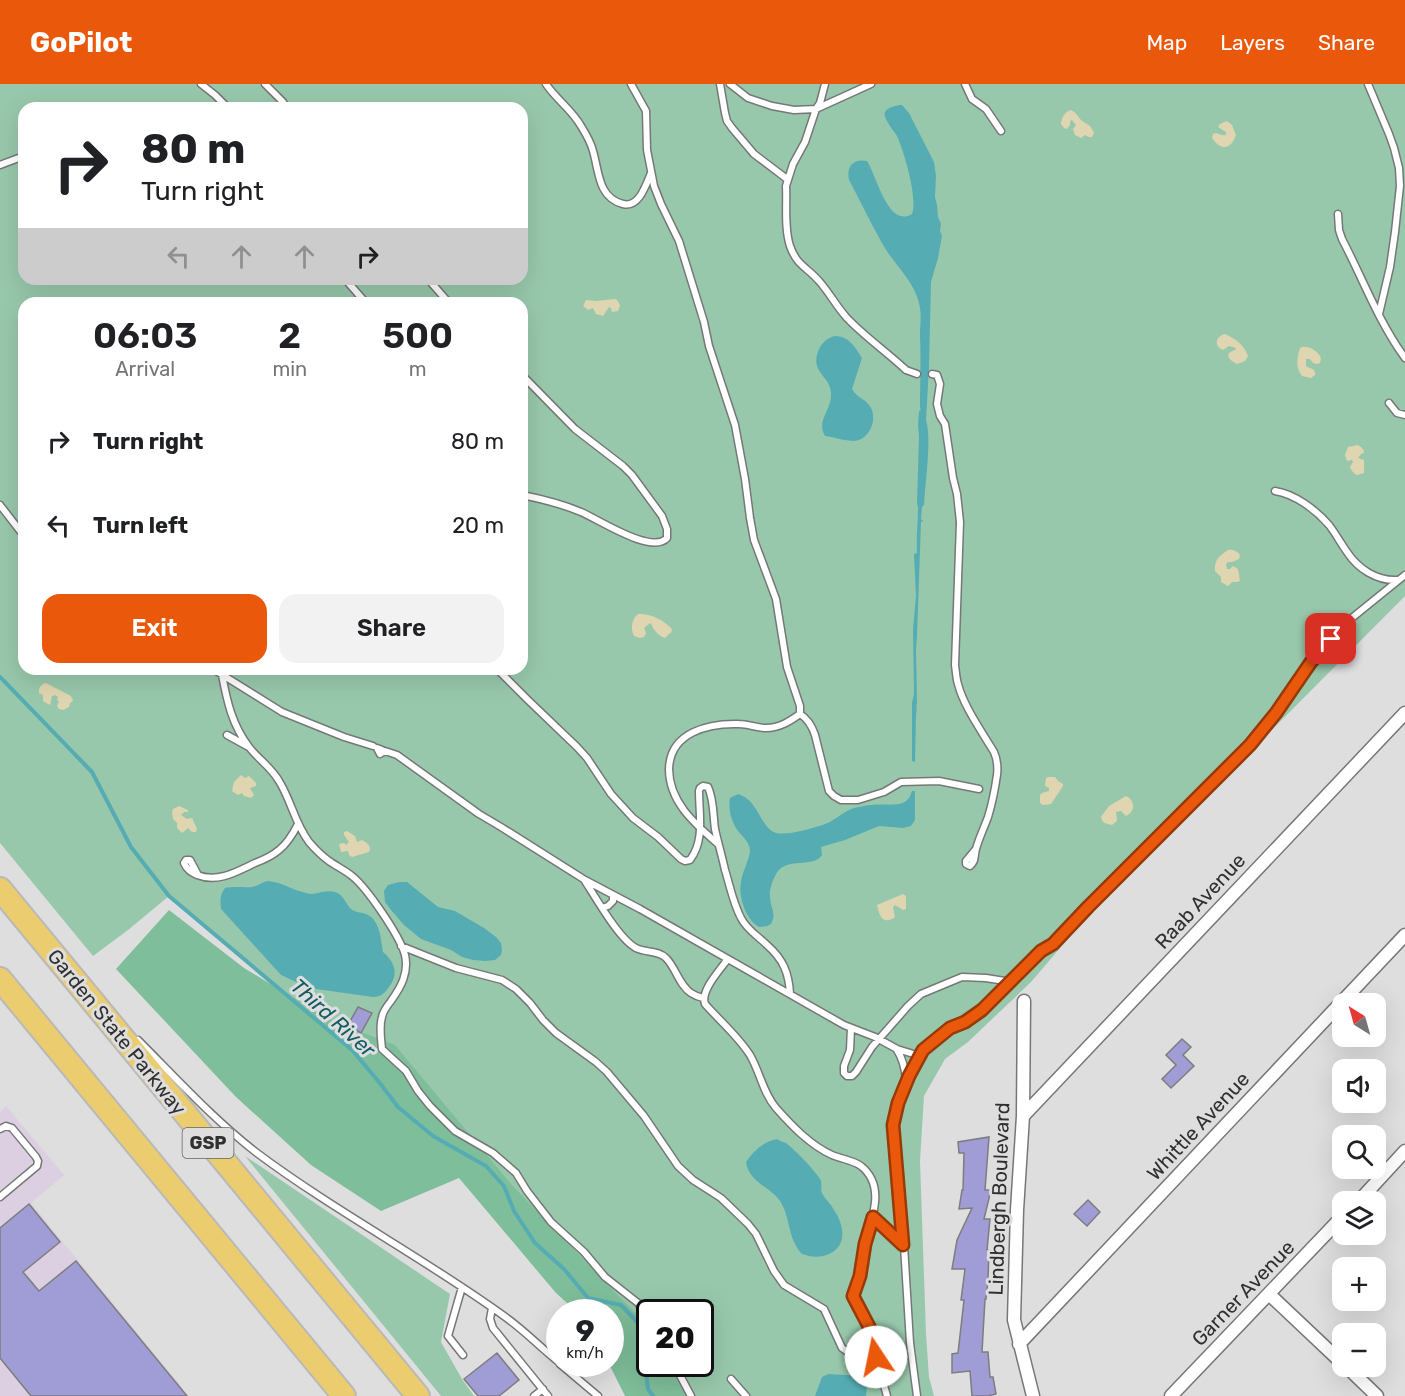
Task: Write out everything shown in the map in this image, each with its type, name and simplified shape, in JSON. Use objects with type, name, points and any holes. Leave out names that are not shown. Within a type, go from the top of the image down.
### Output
[{"type":"highway","name":"Garden State Parkway","points":[[0,890],[418,1396]]},
{"type":"highway","name":"GSP","points":[[0,979],[344,1396]]},
{"type":"street","name":"Raab Avenue","points":[[1023,1116],[1405,713]]},
{"type":"street","name":"Whittle Avenue","points":[[1019,1344],[1405,935]]},
{"type":"street","name":"Lindbergh Boulevard","points":[[1024,1001],[1023,1116],[1017,1210],[1014,1320],[1033,1396]]},
{"type":"street","points":[[1368,1191],[1405,1151]]},
{"type":"street","name":"Garner Avenue","points":[[1171,1396],[1332,1228]]},
{"type":"street","points":[[1270,1294],[1332,1353]]},
{"type":"street","points":[[1357,1377],[1377,1396]]},
{"type":"lane","points":[[201,84],[222,102]]},
{"type":"lane","points":[[265,84],[283,102]]},
{"type":"lane","points":[[546,84],[581,126],[593,149],[600,183],[607,195],[625,205],[632,204],[646,187],[651,173]]},
{"type":"lane","points":[[631,84],[646,111],[646,135],[654,186],[680,241],[735,425],[752,529],[776,599],[787,667],[800,706],[800,714]]},
{"type":"lane","points":[[720,84],[727,121],[754,154],[787,179]]},
{"type":"lane","points":[[730,84],[748,98],[794,110],[816,109],[871,84]]},
{"type":"lane","points":[[825,84],[805,142],[787,179],[787,232],[793,254],[799,263],[819,280],[836,306],[849,320],[906,370],[917,374]]},
{"type":"lane","points":[[965,84],[972,99],[986,109],[1000,131]]},
{"type":"lane","points":[[1368,84],[1389,134],[1399,168],[1400,186],[1390,267],[1379,314]]},
{"type":"lane","points":[[0,165],[18,158]]},
{"type":"lane","points":[[1338,214],[1342,239],[1393,341],[1405,358]]},
{"type":"lane","points":[[350,285],[361,297]]},
{"type":"lane","points":[[433,285],[444,297]]},
{"type":"lane","points":[[932,374],[937,375],[940,381],[937,404],[945,424],[959,508],[956,665],[958,686],[994,752],[998,767],[988,815],[976,849]]},
{"type":"lane","points":[[528,381],[575,429],[632,475],[662,516],[667,529],[667,538],[662,543],[656,543],[635,538],[580,512],[528,496]]},
{"type":"lane","points":[[1389,403],[1397,413],[1405,415]]},
{"type":"lane","points":[[1275,491],[1297,499],[1322,519],[1334,532],[1348,555],[1361,567],[1381,579],[1398,580]]},
{"type":"lane","points":[[0,504],[18,529]]},
{"type":"lane","points":[[917,1396],[910,1343],[893,1125],[906,1083],[923,1050],[950,1028],[965,1022],[982,1010],[1041,951],[1053,944],[1250,745],[1276,713],[1311,662],[1342,626],[1405,575]]},
{"type":"lane","points":[[222,675],[282,712],[373,746]]},
{"type":"lane","points":[[222,675],[229,710],[235,725],[249,747],[272,770],[280,782],[305,836],[327,860],[358,881],[378,907],[401,946],[406,961],[406,970],[399,989],[382,1017],[380,1030],[382,1049],[406,1071],[430,1106],[455,1131],[493,1153],[516,1173],[551,1222],[584,1252],[606,1277],[636,1301]]},
{"type":"lane","points":[[504,675],[587,758],[611,794],[633,818],[685,861],[690,860],[694,855],[700,840],[699,791],[700,788],[708,787],[719,845],[736,909],[749,930],[769,946],[783,964],[789,979],[790,994]]},
{"type":"lane","points":[[800,714],[813,727],[829,791],[841,800],[858,800],[884,792],[901,782],[939,781],[979,789]]},
{"type":"lane","points":[[719,845],[683,811],[673,789],[669,766],[678,744],[694,731],[706,726],[739,724],[766,728],[780,726],[800,714]]},
{"type":"lane","points":[[227,735],[249,747]]},
{"type":"lane","points":[[382,750],[377,748],[380,754],[386,751],[397,755],[479,814],[585,880],[851,1028],[897,1049],[920,1056]]},
{"type":"lane","points":[[289,842],[298,825]]},
{"type":"lane","points":[[198,875],[212,878],[230,875],[278,851],[297,836],[305,836]]},
{"type":"lane","points":[[585,880],[602,908],[627,940],[636,948],[657,952],[665,957],[684,987],[703,998]]},
{"type":"lane","points":[[602,908],[613,901],[613,895]]},
{"type":"lane","points":[[401,946],[456,968],[502,980],[516,989],[556,1033],[606,1072],[644,1116],[678,1166],[693,1180],[721,1198],[748,1224],[756,1234],[774,1271],[784,1285],[824,1309],[842,1348],[854,1356],[877,1362]]},
{"type":"lane","points":[[727,960],[705,992],[703,998],[705,1004],[738,1039],[755,1065],[770,1101],[783,1115],[805,1137],[830,1155],[863,1167],[870,1178],[875,1192],[876,1208],[853,1296],[876,1340],[877,1362],[887,1396]]},
{"type":"lane","points":[[59,961],[117,1019]]},
{"type":"lane","points":[[851,1028],[850,1050],[843,1073],[847,1076],[852,1076],[872,1047],[921,994],[962,977],[971,976],[1011,982]]},
{"type":"lane","points":[[134,1036],[220,1121],[255,1151],[298,1183],[462,1287],[519,1328],[546,1351]]},
{"type":"lane","points":[[897,1049],[905,1068],[906,1083]]},
{"type":"lane","points":[[0,1129],[6,1126],[12,1128],[38,1161],[37,1166],[0,1197]]},
{"type":"lane","points":[[873,1217],[903,1245]]},
{"type":"lane","points":[[237,1266],[335,1396]]},
{"type":"lane","points":[[462,1287],[448,1336],[463,1354]]},
{"type":"lane","points":[[492,1308],[490,1319],[493,1328],[548,1396]]},
{"type":"lane","points":[[576,1377],[598,1396]]},
{"type":"lane","points":[[681,1377],[691,1396]]},
{"type":"lane","points":[[731,1379],[746,1396]]},
{"type":"lane","points":[[534,1396],[543,1389]]},
{"type":"shaded area","points":[[6,1106],[64,1175],[31,1203],[189,1396],[0,1396],[0,1112]]},
{"type":"green space","points":[[0,84],[1405,84],[1405,596],[1091,912],[1031,982],[968,1042],[945,1059],[924,1096],[920,1161],[926,1334],[929,1377],[934,1396],[653,1396],[650,1377],[714,1377],[714,1299],[636,1299],[636,1321],[624,1310],[624,1299],[613,1299],[352,1050],[169,896],[93,956],[0,843]]},
{"type":"green space","points":[[169,910],[244,968],[332,1021],[395,1045],[511,1184],[622,1299],[563,1299],[459,1178],[381,1211],[311,1165],[236,1097],[116,969]]},
{"type":"green space","points":[[245,1156],[450,1294],[441,1342],[474,1396],[441,1396]]},
{"type":"green space","points":[[624,1302],[636,1315],[636,1377],[682,1377],[696,1396],[625,1396],[616,1377],[624,1377]]},
{"type":"sand","points":[[1071,110],[1091,127],[1094,133],[1092,137],[1085,135],[1081,138],[1075,135],[1073,129],[1076,125],[1072,120],[1067,129],[1064,128],[1061,124],[1063,117]]},
{"type":"sand","points":[[1227,121],[1232,125],[1236,135],[1229,146],[1222,147],[1212,138],[1216,133],[1226,135],[1226,132],[1218,127]]},
{"type":"sand","points":[[615,299],[620,305],[618,311],[612,312],[609,307],[603,316],[596,314],[593,308],[588,310],[583,306],[586,300]]},
{"type":"sand","points":[[1225,334],[1242,346],[1248,356],[1245,361],[1237,364],[1230,359],[1229,353],[1236,348],[1229,346],[1223,350],[1218,346],[1218,339]]},
{"type":"sand","points":[[1302,347],[1308,347],[1318,353],[1321,358],[1320,363],[1317,364],[1306,359],[1306,366],[1315,373],[1311,378],[1302,376],[1298,369],[1297,359]]},
{"type":"sand","points":[[1358,445],[1364,452],[1358,458],[1364,460],[1364,473],[1357,475],[1350,467],[1352,460],[1347,461],[1345,455],[1348,447]]},
{"type":"sand","points":[[1228,550],[1240,555],[1239,559],[1226,564],[1227,569],[1233,566],[1238,569],[1240,581],[1232,582],[1228,586],[1221,582],[1221,577],[1215,571],[1215,564]]},
{"type":"sand","points":[[638,614],[661,620],[672,629],[671,633],[665,638],[657,633],[650,623],[644,628],[646,633],[644,637],[634,636],[632,624]]},
{"type":"sand","points":[[46,683],[71,696],[73,701],[69,707],[59,709],[58,697],[55,695],[52,696],[50,705],[43,701],[43,695],[39,693],[39,689]]},
{"type":"sand","points":[[241,775],[245,778],[249,776],[256,783],[256,786],[250,788],[254,795],[251,798],[232,791],[234,782]]},
{"type":"sand","points":[[1048,777],[1055,777],[1063,786],[1051,804],[1043,805],[1040,803],[1040,795],[1049,791],[1049,788],[1045,786]]},
{"type":"sand","points":[[1126,796],[1133,803],[1131,812],[1126,816],[1121,811],[1116,812],[1117,821],[1112,825],[1104,822],[1101,817],[1109,806]]},
{"type":"sand","points":[[179,806],[188,810],[181,815],[187,819],[192,818],[196,832],[188,828],[182,833],[177,828],[172,813],[173,809]]},
{"type":"sand","points":[[347,831],[355,836],[357,842],[362,840],[367,844],[370,848],[369,852],[352,857],[348,851],[341,852],[339,844],[346,845],[349,842],[344,835]]},
{"type":"sand","points":[[903,894],[906,896],[906,909],[903,910],[895,905],[893,907],[895,917],[887,920],[882,918],[877,905]]},
{"type":"water","points":[[902,105],[909,113],[934,162],[935,197],[942,236],[931,282],[926,420],[928,449],[921,519],[923,521],[921,522],[916,649],[915,762],[912,761],[912,703],[916,596],[914,554],[917,553],[918,425],[921,410],[920,311],[913,287],[883,245],[848,175],[854,162],[867,161],[890,207],[896,214],[904,217],[912,214],[912,187],[906,163],[897,136],[885,114],[886,110]]},
{"type":"water","points":[[835,336],[848,340],[862,358],[852,389],[869,405],[873,421],[868,432],[860,440],[825,436],[823,431],[823,421],[831,395],[828,383],[816,363],[820,347]]},
{"type":"water","points":[[912,791],[915,791],[915,820],[911,826],[903,828],[879,826],[821,847],[822,855],[818,859],[784,866],[776,874],[770,890],[773,914],[771,924],[759,927],[754,924],[744,908],[740,888],[750,848],[734,823],[730,810],[730,798],[738,794],[745,797],[751,802],[766,826],[781,834],[825,824],[854,808],[905,802]]},
{"type":"water","points":[[268,881],[310,894],[326,891],[338,893],[351,909],[372,918],[379,931],[383,952],[393,964],[395,973],[386,991],[373,997],[309,988],[281,975],[221,909],[221,898],[225,888],[252,887]]},
{"type":"water","points":[[407,882],[438,907],[455,911],[484,928],[501,943],[501,955],[495,960],[473,960],[421,939],[404,925],[385,902],[384,891],[388,885]]},
{"type":"water","points":[[777,1139],[786,1143],[815,1172],[821,1181],[823,1195],[840,1222],[842,1240],[839,1246],[829,1254],[816,1257],[802,1254],[791,1235],[780,1201],[755,1180],[748,1169],[746,1162],[756,1150],[763,1144]]},
{"type":"water","points":[[828,1374],[868,1375],[866,1396],[815,1396],[822,1377]]},
{"type":"building","points":[[358,1007],[372,1013],[361,1033],[348,1025]]},
{"type":"building","points":[[1182,1039],[1191,1047],[1183,1055],[1194,1066],[1171,1088],[1162,1079],[1176,1065],[1166,1055]]},
{"type":"building","points":[[989,1137],[985,1190],[991,1190],[984,1219],[990,1219],[982,1352],[988,1352],[990,1377],[993,1377],[996,1394],[972,1396],[970,1371],[952,1373],[952,1354],[958,1353],[965,1269],[952,1269],[957,1240],[972,1208],[959,1209],[963,1190],[964,1153],[959,1153],[958,1142]]},
{"type":"building","points":[[1088,1200],[1100,1212],[1087,1226],[1074,1214]]},
{"type":"building","points":[[29,1204],[60,1242],[23,1272],[39,1291],[76,1261],[187,1396],[31,1396],[0,1358],[0,1228]]},
{"type":"building","points":[[497,1353],[519,1380],[499,1396],[478,1396],[464,1379]]},
{"type":"waterway","name":"Third River","points":[[0,677],[92,772],[131,847],[169,896],[352,1050],[398,1107],[433,1136],[486,1166],[504,1186],[514,1211],[535,1243],[564,1269],[588,1298],[621,1305],[641,1326],[648,1389],[653,1396]]},
{"type":"route","points":[[876,1357],[876,1340],[853,1296],[860,1276],[865,1244],[873,1217],[903,1245],[893,1125],[898,1103],[923,1050],[950,1028],[965,1022],[982,1010],[1041,951],[1053,944],[1250,745],[1276,713],[1311,662],[1331,639]]}]
